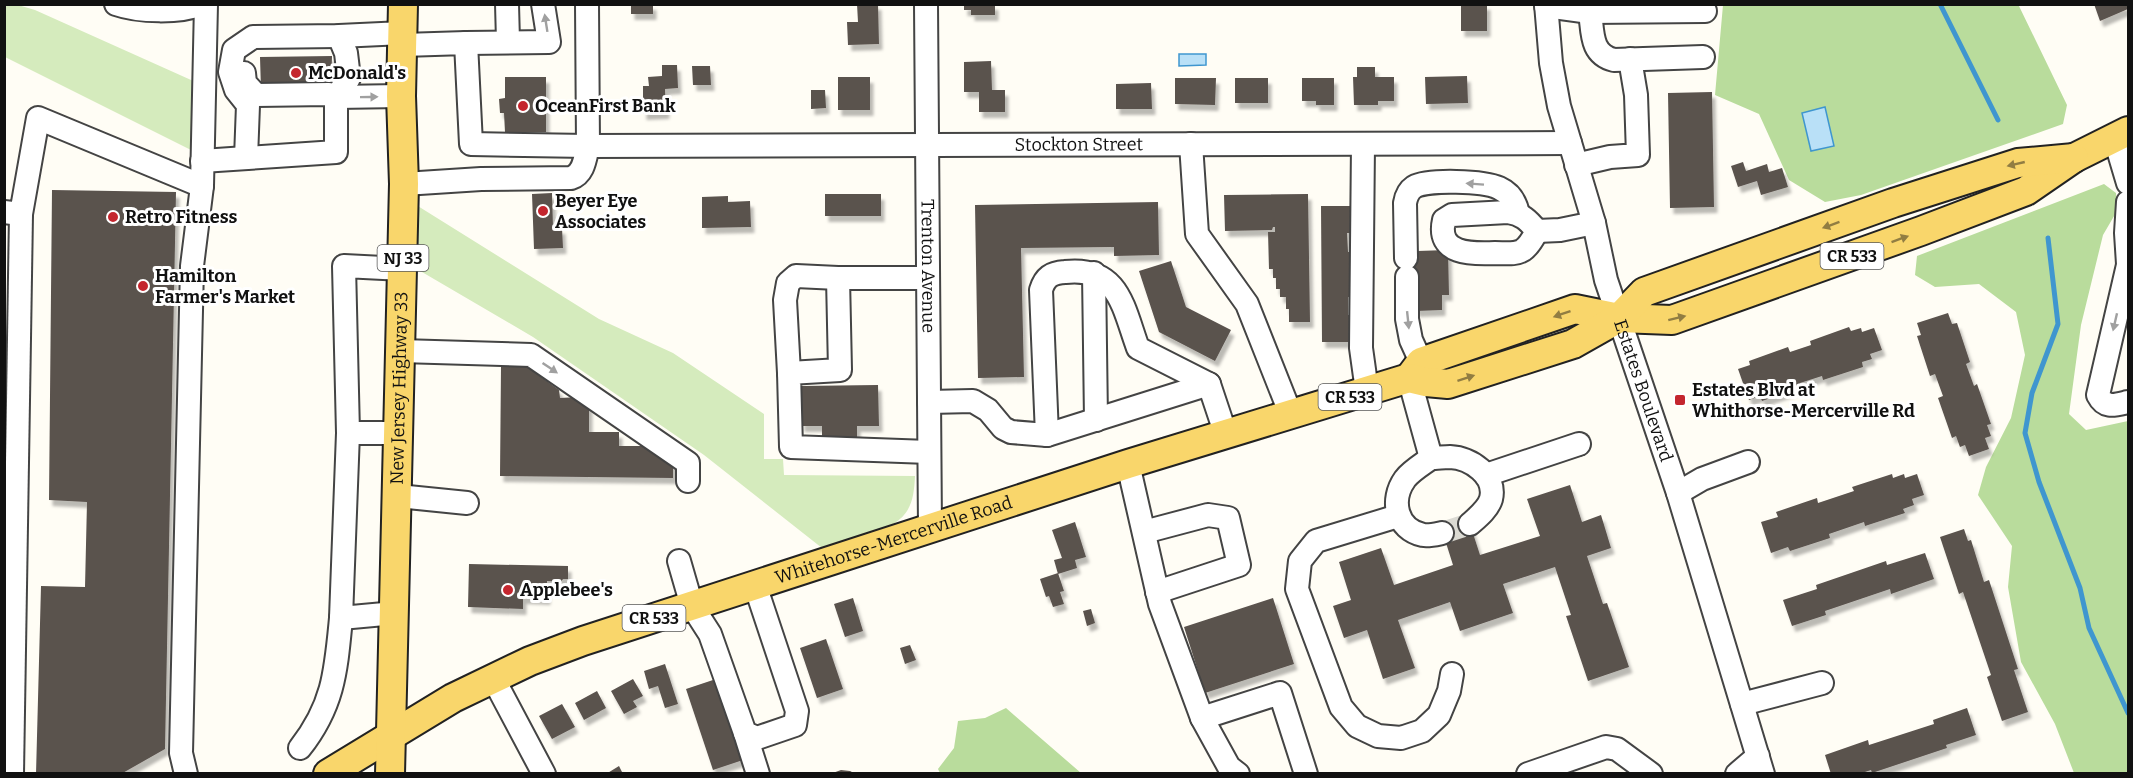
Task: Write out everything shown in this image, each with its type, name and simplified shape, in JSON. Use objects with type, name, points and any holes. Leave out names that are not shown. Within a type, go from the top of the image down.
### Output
[{"type":"main road","name":"New Jersey Highway 33","points":[[390,774],[403,269],[402,4]]},
{"type":"main road","name":"CR 533","points":[[1619,318],[1644,292],[1893,203],[2018,163],[2074,158],[2121,134]]},
{"type":"main road","name":"Whitehorse-Mercerville Road","points":[[391,735],[492,678],[583,641],[1128,464],[1367,392],[1415,370],[1575,309],[1619,318]]},
{"type":"main road","name":"CR 533","points":[[328,774],[391,735]]},
{"type":"street","points":[[116,4],[133,10],[191,9],[204,4],[202,186],[191,286],[181,753],[186,774]]},
{"type":"street","points":[[507,4],[508,41]]},
{"type":"street","points":[[246,158],[248,105],[236,90],[230,72],[234,50],[253,37],[403,39],[466,43],[549,42],[543,4]]},
{"type":"street","points":[[404,184],[481,179],[571,178],[580,173],[588,146],[587,4]]},
{"type":"street","name":"Trenton Avenue","points":[[926,4],[930,529]]},
{"type":"street","points":[[1546,5],[1590,12],[1706,11]]},
{"type":"street","name":"Estates Boulevard","points":[[1546,5],[1551,63],[1559,106],[1594,224],[1606,280],[1678,493],[1761,765]]},
{"type":"street","points":[[1590,12],[1594,39],[1598,51],[1605,58],[1614,60],[1703,57]]},
{"type":"street","points":[[248,105],[320,105],[336,97],[349,78],[346,53],[331,37]]},
{"type":"street","points":[[331,37],[302,47],[260,47],[247,53],[244,64],[245,83],[256,95],[401,96]]},
{"type":"street","name":"Stockton Street","points":[[466,43],[471,144],[588,146],[1569,144]]},
{"type":"street","points":[[1576,165],[1610,157],[1638,155],[1636,95],[1630,59]]},
{"type":"street","points":[[202,160],[336,152],[336,97]]},
{"type":"street","points":[[12,774],[10,494],[13,213],[38,118],[202,186]]},
{"type":"street","points":[[2121,134],[2128,183]]},
{"type":"street","points":[[1191,144],[1197,234],[1247,304],[1291,416]]},
{"type":"street","points":[[1363,144],[1361,348],[1367,392]]},
{"type":"street","points":[[1431,458],[1409,329],[1405,203],[1407,195],[1414,187],[1429,183],[1479,183],[1499,187],[1516,204],[1518,214]]},
{"type":"street","points":[[2128,202],[2128,264],[2098,395],[2101,402],[2110,406],[2128,402]]},
{"type":"street","points":[[1508,212],[1527,219],[1537,231],[1530,243],[1516,253],[1467,254],[1449,244],[1442,229],[1444,220],[1452,215],[1508,212]]},
{"type":"street","points":[[1537,231],[1560,230],[1594,224]]},
{"type":"street","points":[[300,748],[321,717],[334,682],[341,618],[348,433],[344,266],[403,269]]},
{"type":"street","points":[[1047,435],[1041,290],[1044,280],[1049,275],[1078,270],[1094,273],[1107,281],[1119,294],[1138,348],[1209,384],[1226,435]]},
{"type":"street","points":[[1094,273],[1096,420]]},
{"type":"street","points":[[928,278],[796,276],[788,283],[785,300],[791,447],[929,452]]},
{"type":"street","points":[[789,373],[840,370],[838,278]]},
{"type":"street","points":[[401,351],[531,355],[688,463],[688,481]]},
{"type":"street","points":[[929,402],[973,401],[988,410],[1003,428],[1011,432],[1047,435],[1209,384]]},
{"type":"street","points":[[348,433],[399,433]]},
{"type":"street","points":[[1486,475],[1579,444]]},
{"type":"street","points":[[1442,533],[1424,535],[1408,527],[1398,516],[1396,497],[1405,478],[1431,458],[1452,457],[1478,466],[1489,478],[1491,498],[1483,513],[1470,524]]},
{"type":"street","points":[[1678,493],[1702,479],[1748,462]]},
{"type":"street","points":[[1128,464],[1157,592],[1202,718],[1229,767],[1238,774]]},
{"type":"street","points":[[398,496],[467,503]]},
{"type":"street","points":[[1144,532],[1208,515],[1228,518],[1239,565],[1157,592]]},
{"type":"street","points":[[1398,516],[1316,541],[1300,561],[1297,589],[1341,706],[1356,726],[1378,736],[1401,738],[1422,731],[1439,715],[1449,691],[1452,674]]},
{"type":"street","points":[[680,561],[692,606],[710,634],[758,774]]},
{"type":"street","points":[[745,733],[757,738],[795,725],[797,711],[755,585]]},
{"type":"street","points":[[341,618],[395,614]]},
{"type":"street","points":[[492,678],[544,774]]},
{"type":"street","points":[[1742,704],[1822,683]]},
{"type":"street","points":[[1202,718],[1280,693],[1306,774]]},
{"type":"street","points":[[1528,774],[1606,747],[1617,749],[1651,774]]},
{"type":"street","points":[[1737,774],[1761,765]]},
{"type":"green space","points":[[2018,4],[2067,105],[2063,124],[1861,195],[1825,202],[1789,180],[1759,114],[1715,95],[1723,5]]},
{"type":"green space","points":[[4,5],[18,5],[35,10],[200,84],[197,153],[5,57]]},
{"type":"green space","points":[[2104,184],[2116,193],[2117,211],[2103,235],[2081,325],[2069,414],[2086,430],[2128,421],[2128,773],[2074,773],[2055,724],[2021,662],[2008,587],[2012,546],[1978,495],[1986,467],[2011,418],[2025,355],[2016,312],[1979,284],[1935,287],[1915,275],[1917,256]]},
{"type":"green space","points":[[413,203],[599,319],[673,353],[764,414],[764,459],[783,459],[784,475],[915,476],[913,497],[908,509],[893,524],[822,548],[704,455],[533,337],[410,265]]},
{"type":"green space","points":[[1006,708],[1081,773],[940,773],[938,769],[954,748],[958,721],[985,718]]},
{"type":"water","points":[[1179,54],[1206,54],[1206,65],[1179,66]]},
{"type":"water","points":[[1825,107],[1834,146],[1811,151],[1802,113]]},
{"type":"building","points":[[631,4],[653,4],[653,14],[631,14]]},
{"type":"building","points":[[857,4],[878,4],[879,44],[848,45],[847,22],[858,22]]},
{"type":"building","points":[[964,4],[995,4],[995,15],[971,15],[971,10],[964,10]]},
{"type":"building","points":[[1461,4],[1487,4],[1487,31],[1461,31]]},
{"type":"building","points":[[2094,4],[2128,4],[2128,9],[2100,21]]},
{"type":"building","name":"McDonald's","points":[[332,56],[331,89],[261,90],[260,57]]},
{"type":"building","points":[[991,61],[992,90],[1005,90],[1005,112],[979,112],[979,92],[964,92],[964,62]]},
{"type":"building","points":[[662,65],[677,65],[678,88],[665,89],[666,113],[643,114],[643,86],[649,86],[648,77],[662,76]]},
{"type":"building","points":[[692,66],[710,66],[711,85],[693,85]]},
{"type":"building","points":[[1357,67],[1375,67],[1375,77],[1394,77],[1394,101],[1378,101],[1378,105],[1354,105],[1353,77],[1357,77]]},
{"type":"building","points":[[1467,76],[1468,103],[1426,104],[1425,77]]},
{"type":"building","name":"OceanFirst Bank","points":[[505,77],[546,77],[546,132],[505,132],[504,113],[500,113],[499,99],[505,98]]},
{"type":"building","points":[[838,77],[870,77],[870,110],[838,110]]},
{"type":"building","points":[[1175,78],[1216,78],[1215,105],[1175,104]]},
{"type":"building","points":[[1235,78],[1268,78],[1268,103],[1235,103]]},
{"type":"building","points":[[1302,78],[1334,78],[1334,105],[1316,105],[1316,101],[1302,101]]},
{"type":"building","points":[[1151,83],[1152,109],[1116,109],[1116,84]]},
{"type":"building","points":[[811,90],[825,90],[826,108],[811,109]]},
{"type":"building","points":[[1712,92],[1714,207],[1670,208],[1668,93]]},
{"type":"building","points":[[1743,162],[1746,171],[1767,164],[1769,172],[1782,168],[1788,187],[1761,195],[1757,181],[1738,187],[1731,166]]},
{"type":"building","points":[[52,190],[176,192],[165,749],[121,774],[36,774],[41,586],[85,587],[87,502],[49,500]]},
{"type":"building","name":"Beyer Eye Associates","points":[[552,193],[553,228],[562,228],[563,248],[534,249],[532,194]]},
{"type":"building","points":[[825,194],[881,194],[881,216],[825,216]]},
{"type":"building","points":[[1308,194],[1310,322],[1289,322],[1286,297],[1280,297],[1280,289],[1276,289],[1276,278],[1273,278],[1273,269],[1269,269],[1268,232],[1275,232],[1275,227],[1272,230],[1225,231],[1224,195]]},
{"type":"building","points":[[728,196],[728,202],[750,201],[751,227],[702,228],[702,197]]},
{"type":"building","points":[[1158,202],[1159,255],[1114,256],[1114,247],[1021,248],[1024,377],[978,378],[975,205]]},
{"type":"building","points":[[1321,206],[1350,206],[1350,233],[1347,233],[1348,252],[1352,252],[1352,297],[1348,297],[1351,342],[1322,342]]},
{"type":"building","points":[[1448,250],[1449,295],[1442,295],[1442,310],[1416,311],[1400,277],[1400,258],[1417,258],[1417,251]]},
{"type":"building","points":[[1171,261],[1186,307],[1231,330],[1215,361],[1159,332],[1139,271]]},
{"type":"building","points":[[1948,313],[1952,324],[1957,323],[1970,362],[1966,364],[1974,386],[1977,384],[1991,424],[1987,425],[1991,436],[1985,438],[1989,449],[1969,456],[1965,445],[1960,447],[1956,436],[1952,438],[1938,398],[1943,396],[1935,374],[1930,376],[1917,336],[1921,335],[1917,323]]},
{"type":"building","points":[[1849,327],[1851,331],[1861,328],[1862,332],[1874,328],[1882,350],[1870,354],[1872,359],[1862,362],[1863,367],[1823,380],[1822,376],[1800,383],[1802,387],[1762,401],[1760,396],[1749,400],[1738,369],[1750,365],[1749,361],[1788,347],[1790,352],[1811,345],[1810,341]]},
{"type":"building","points":[[501,366],[526,366],[559,390],[560,398],[579,397],[589,405],[589,432],[619,432],[619,446],[652,446],[673,460],[673,478],[500,476]]},
{"type":"building","points":[[878,385],[879,426],[857,426],[857,442],[822,442],[822,426],[801,426],[800,386]]},
{"type":"building","points":[[1892,474],[1893,478],[1904,474],[1905,478],[1917,474],[1924,495],[1912,499],[1914,505],[1903,509],[1905,513],[1865,526],[1864,522],[1829,534],[1830,538],[1790,551],[1788,547],[1771,553],[1761,522],[1778,517],[1776,512],[1817,498],[1818,503],[1854,491],[1852,487]]},
{"type":"building","points":[[1570,485],[1582,522],[1601,515],[1611,548],[1587,556],[1603,604],[1607,603],[1629,667],[1588,681],[1566,616],[1571,615],[1555,567],[1503,584],[1513,613],[1460,631],[1450,602],[1398,620],[1415,668],[1383,679],[1367,630],[1344,638],[1333,606],[1351,600],[1339,562],[1381,548],[1394,585],[1453,565],[1441,527],[1468,518],[1480,555],[1540,536],[1527,499]]},
{"type":"building","points":[[1075,522],[1086,557],[1075,560],[1077,568],[1058,574],[1054,560],[1062,558],[1052,530]]},
{"type":"building","points":[[1964,529],[1968,541],[1971,540],[1984,582],[1989,580],[2018,669],[2014,670],[2028,712],[2002,721],[1987,677],[1991,675],[1963,592],[1959,594],[1940,537]]},
{"type":"building","points":[[1925,553],[1934,579],[1891,594],[1890,589],[1825,611],[1826,615],[1792,626],[1783,600],[1817,589],[1816,585],[1886,561],[1887,565]]},
{"type":"building","name":"Applebee's","points":[[469,564],[568,566],[568,579],[563,579],[561,582],[547,581],[547,599],[523,598],[523,609],[468,607]]},
{"type":"building","points":[[1058,573],[1064,591],[1060,592],[1064,604],[1053,607],[1049,596],[1046,597],[1040,579]]},
{"type":"building","points":[[853,598],[863,631],[845,637],[834,604]]},
{"type":"building","points":[[1273,598],[1294,664],[1205,693],[1184,627]]},
{"type":"building","points":[[1091,609],[1095,623],[1087,626],[1083,611]]},
{"type":"building","points":[[826,639],[843,689],[817,698],[800,648]]},
{"type":"building","points":[[910,645],[916,660],[905,664],[900,648]]},
{"type":"building","points":[[665,664],[678,704],[665,708],[658,686],[649,689],[644,671]]},
{"type":"building","points":[[633,679],[643,696],[633,701],[637,707],[624,714],[611,691]]},
{"type":"building","points":[[716,679],[743,760],[713,770],[686,689]]},
{"type":"building","points":[[597,691],[606,708],[584,720],[575,703]]},
{"type":"building","points":[[562,704],[575,727],[552,739],[539,716]]},
{"type":"building","points":[[1967,708],[1976,735],[1946,745],[1947,748],[1872,773],[1871,770],[1859,774],[1831,774],[1825,755],[1868,740],[1869,745],[1934,724],[1933,720]]},
{"type":"building","points":[[619,766],[623,774],[606,774]]},
{"type":"building","points":[[841,770],[850,771],[856,774],[830,774]]},
{"type":"waterway","points":[[1940,4],[1998,120]]},
{"type":"waterway","points":[[2048,238],[2058,324],[2032,393],[2025,433],[2039,482],[2080,588],[2089,628],[2128,713]]},
{"type":"tunnel","points":[[1442,533],[1470,524]]},
{"type":"place","name":"McDonald's","points":[[296,73]]},
{"type":"place","name":"OceanFirst Bank","points":[[523,106]]},
{"type":"place","name":"Beyer Eye Associates","points":[[543,211]]},
{"type":"place","name":"Retro Fitness","points":[[113,217]]},
{"type":"place","name":"Hamilton Farmer's Market","points":[[143,286]]},
{"type":"place","name":"Estates Blvd at Whithorse-Mercerville Rd","points":[[1680,400]]},
{"type":"place","name":"Applebee's","points":[[508,590]]}]
